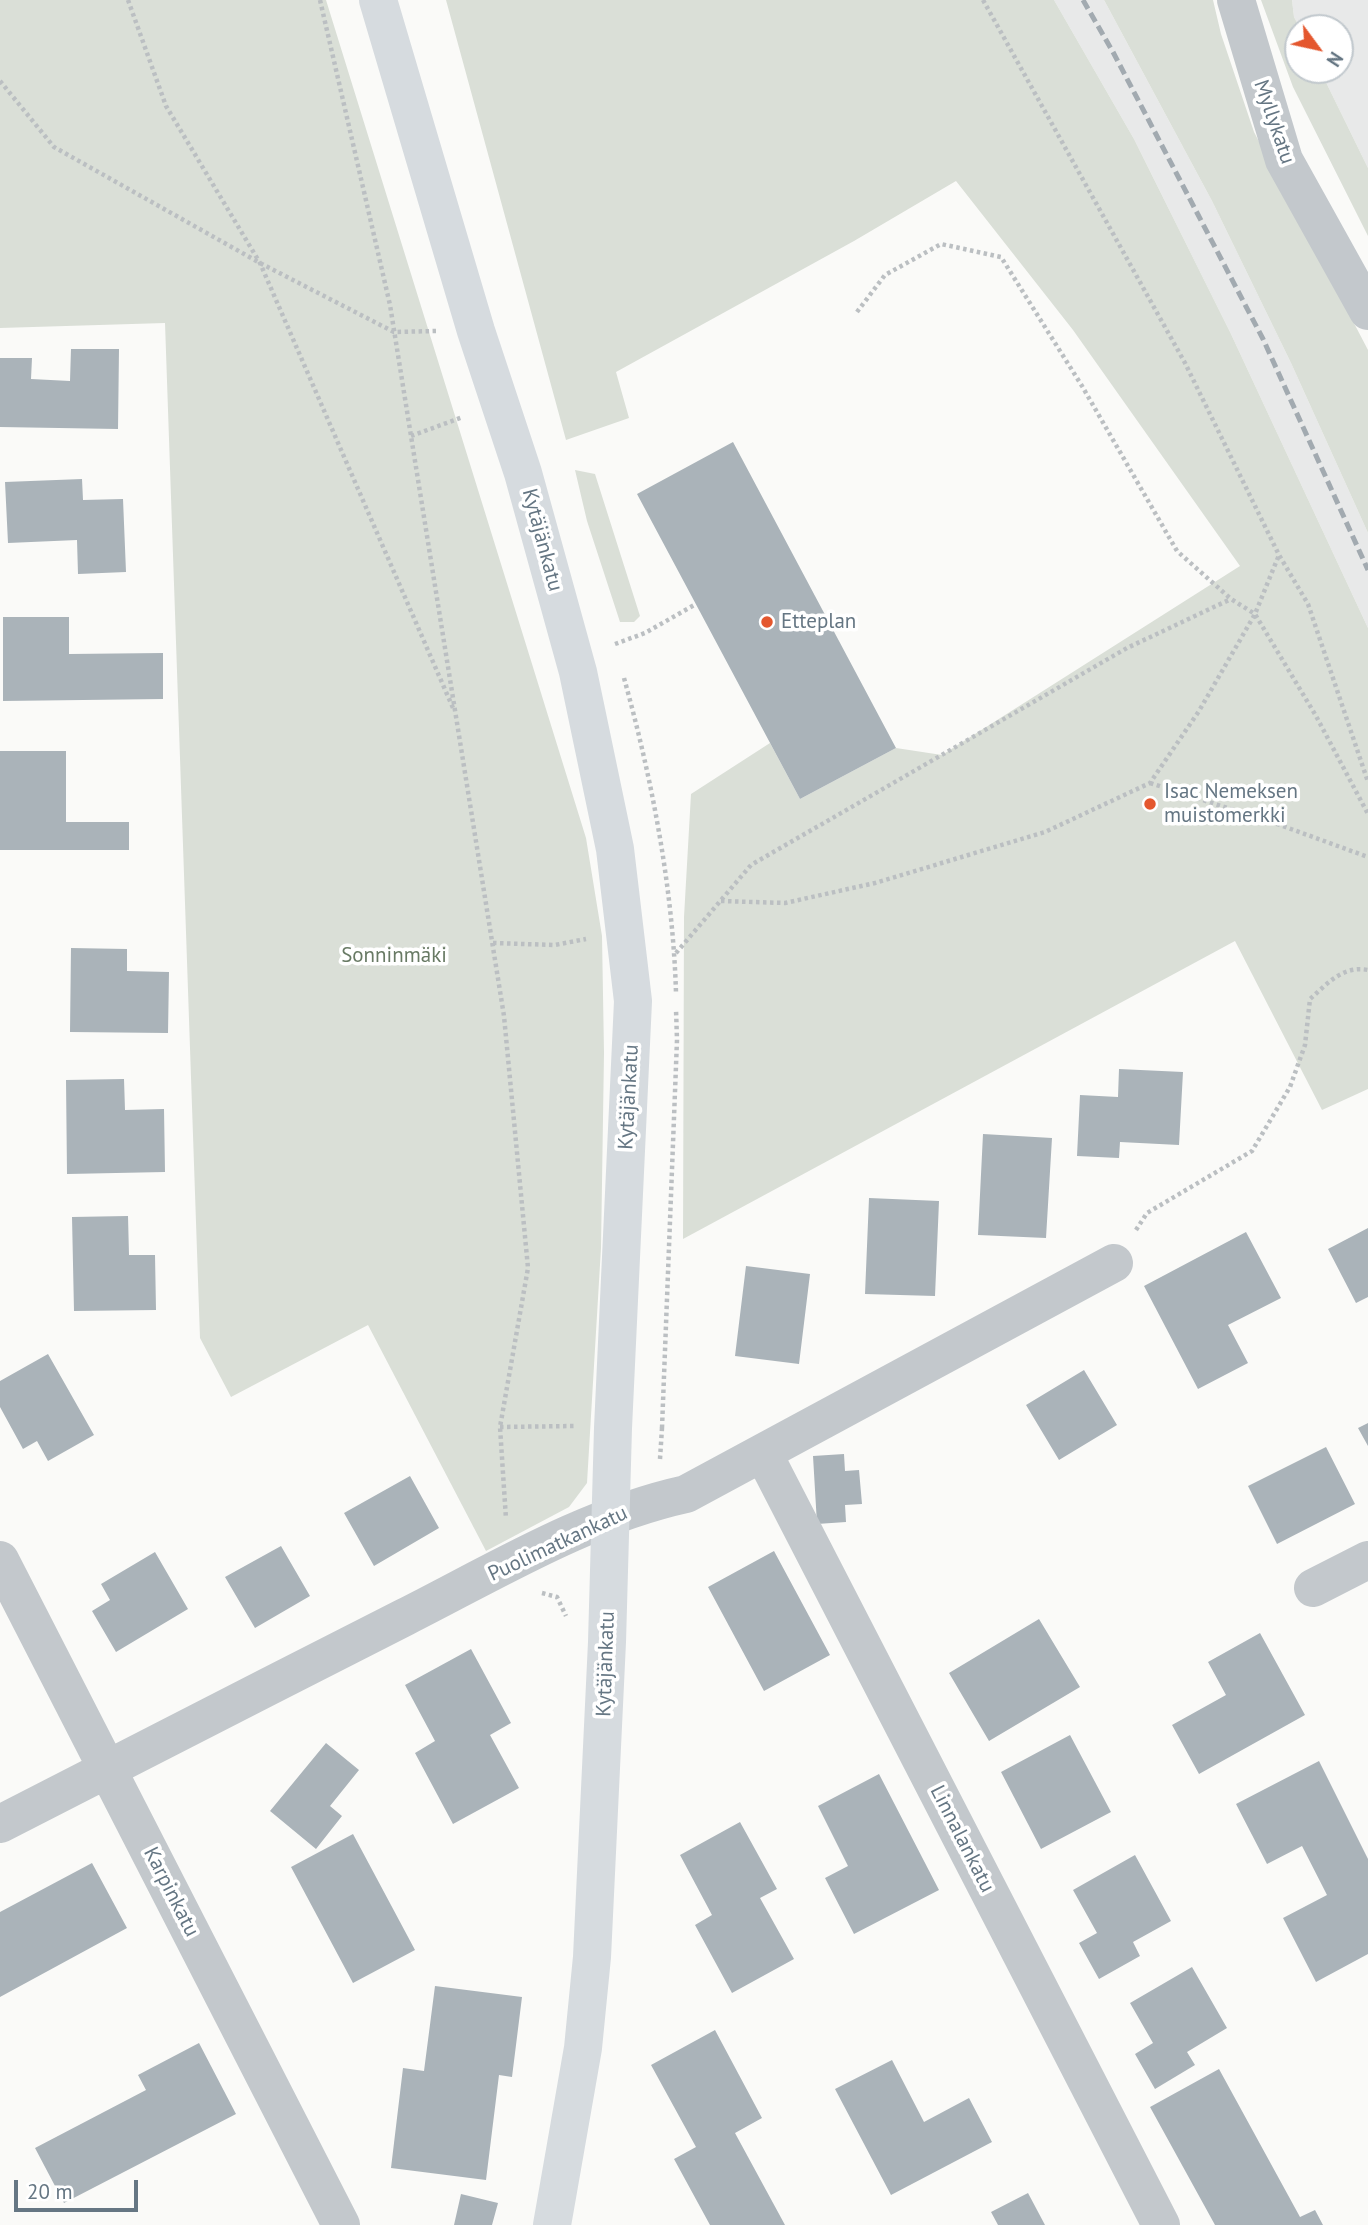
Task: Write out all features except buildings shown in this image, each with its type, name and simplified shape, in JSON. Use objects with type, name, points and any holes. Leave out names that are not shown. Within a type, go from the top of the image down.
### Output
[{"type":"street","name":"Kytäjänkatu","points":[[378,0],[476,331],[523,473],[578,672],[615,849],[633,1001],[592,1957],[583,2048],[552,2225]]},
{"type":"street","name":"Myllykatu","points":[[1236,0],[1284,160],[1368,311]]},
{"type":"street","name":"Puolimatkankatu","points":[[0,1824],[519,1559],[610,1516],[686,1494],[1114,1263]]},
{"type":"street","name":"Linnalankatu","points":[[763,1453],[1161,2225]]},
{"type":"street","name":"Karpinkatu","points":[[0,1560],[341,2225]]},
{"type":"street","points":[[1313,1588],[1368,1560]]},
{"type":"path","points":[[128,0],[166,106],[260,263],[456,715]]},
{"type":"path","points":[[320,0],[390,305],[504,1016],[528,1268],[500,1427],[507,1530],[519,1559]]},
{"type":"path","points":[[983,0],[1185,363],[1279,555],[1308,604],[1368,782]]},
{"type":"path","points":[[0,81],[54,147],[260,263],[394,332],[476,331]]},
{"type":"path","points":[[856,312],[885,275],[940,243],[1001,257],[1082,386],[1177,551],[1231,599],[1255,614],[1316,716],[1368,814]]},
{"type":"path","points":[[720,901],[785,903],[875,883],[1045,832],[1150,783],[1199,711],[1255,614],[1279,555]]},
{"type":"path","points":[[633,1001],[751,865],[1127,648],[1231,599]]},
{"type":"path","points":[[615,644],[645,633],[696,604]]},
{"type":"path","points":[[1150,783],[1280,825],[1368,858]]},
{"type":"path","points":[[493,943],[555,945],[625,932]]},
{"type":"path","points":[[1114,1263],[1147,1213],[1252,1151],[1290,1087],[1304,1045],[1310,999],[1339,974],[1368,970]]},
{"type":"shaded area","points":[[1054,0],[1104,0],[1212,201],[1291,363],[1368,533],[1368,628],[1231,334],[1134,139]]},
{"type":"shaded area","points":[[1292,0],[1368,0],[1368,168],[1327,84],[1354,84],[1354,14],[1294,14]]},
{"type":"green space","name":"Sonninmäki","points":[[0,0],[326,0],[586,838],[602,936],[604,1053],[601,1248],[587,1483],[569,1507],[486,1551],[368,1325],[231,1397],[200,1338],[165,323],[0,328]]},
{"type":"green space","points":[[446,0],[1054,0],[1134,139],[1231,334],[1368,628],[1368,1089],[1322,1110],[1235,941],[683,1239],[684,917],[691,794],[770,743],[800,799],[896,748],[942,755],[1240,566],[1073,330],[956,181],[854,241],[616,372],[629,418],[566,440]]},
{"type":"green space","points":[[1104,0],[1213,0],[1221,34],[1254,132],[1368,350],[1368,533],[1291,363],[1212,201]]},
{"type":"green space","points":[[1261,0],[1292,0],[1294,14],[1284,14],[1284,63]]},
{"type":"green space","points":[[1292,84],[1327,84],[1368,168],[1368,236]]},
{"type":"green space","points":[[575,470],[595,474],[640,616],[634,622],[620,622],[587,521]]},
{"type":"railway","points":[[1083,0],[1113,52],[1263,339],[1368,570]]},
{"type":"place","name":"Etteplan","points":[[767,622]]},
{"type":"place","name":"Isac Nemeksen muistomerkki","points":[[1150,804]]}]
